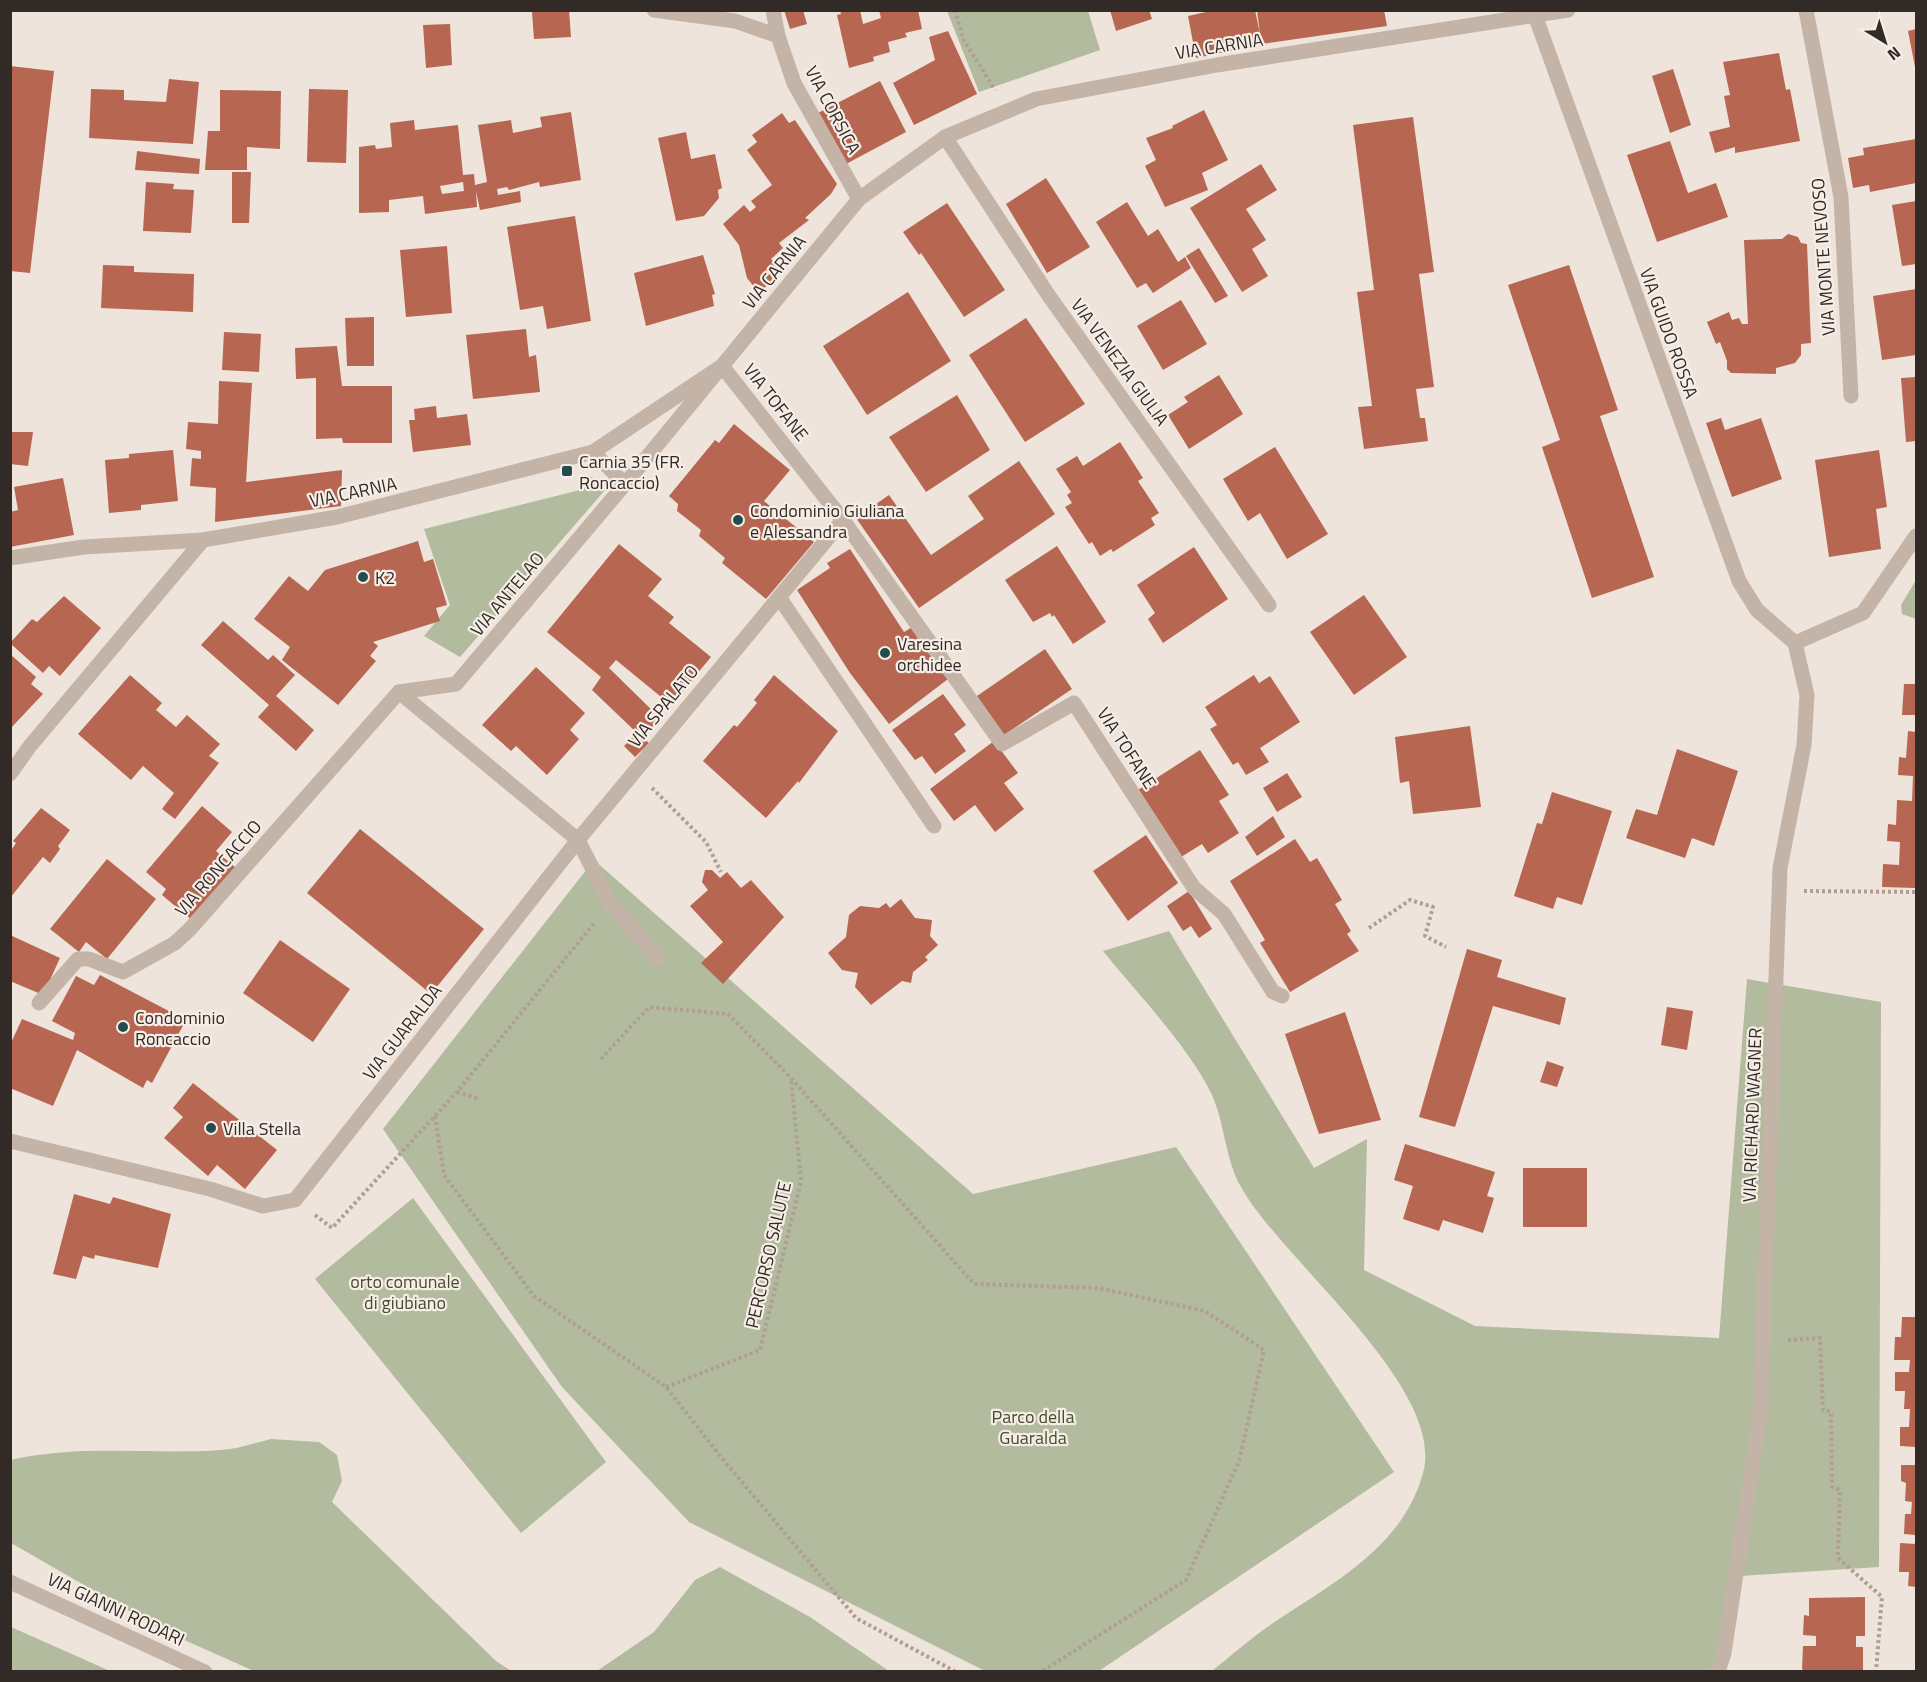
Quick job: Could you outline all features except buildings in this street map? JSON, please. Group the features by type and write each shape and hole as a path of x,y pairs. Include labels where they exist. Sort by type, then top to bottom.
{"street":[{"path":"654,10 735,21 778,36"},
{"name":"VIA CORSICA","path":"773,10 778,36 794,82 859,199"},
{"name":"VIA CARNIA","path":"10,558 84,547 203,540 337,517 593,452 722,366 859,199 945,138 1035,99 1179,72 1536,18 1568,10"},
{"name":"VIA MONTE NEVOSO","path":"1806,10 1841,197 1851,396"},
{"name":"VIA GUIDO ROSSA","path":"1536,18 1739,581 1757,610 1795,643"},
{"name":"VIA VENEZIA GIULIA","path":"945,138 1049,296 1269,605"},
{"name":"VIA ANTELAO","path":"399,692 456,684 722,366"},
{"name":"VIA TOFANE","path":"722,366 843,520 1002,744 1074,703 1194,888 1224,914 1274,992 1282,996"},
{"path":"593,452 625,484"},
{"name":"VIA SPALATO","path":"578,840 843,520"},
{"path":"1795,643 1863,614 1917,536"},
{"path":"10,774 30,746 203,540"},
{"path":"779,597 934,826"},
{"name":"VIA RICHARD WAGNER","path":"1718,1671 1724,1653 1760,1416 1780,868 1804,745 1807,695 1795,643"},
{"path":"399,692 578,840 610,903 658,958"},
{"name":"VIA RONCACCIO","path":"39,1003 78,959 89,959 123,972 175,943 399,692"},
{"name":"VIA GUARALDA","path":"295,1200 578,840"},
{"path":"10,1141 210,1189 263,1206 295,1200"},
{"name":"VIA GIANNI RODARI","path":"10,1582 205,1671"}],"path":[{"path":"955,10 963,39 1009,111"},
{"path":"635,770 706,842 721,872"},
{"path":"1779,891 1917,892"},
{"path":"1369,928 1410,900 1433,908 1425,936 1446,947"},
{"path":"295,1200 332,1228 457,1092 576,947"},
{"path":"602,1059 649,1007 728,1014 791,1078 974,1284 1098,1288 1205,1311 1264,1350 1239,1461 1186,1580 1041,1671"},
{"name":"PERCORSO SALUTE","path":"666,1387 760,1350 801,1181 791,1078"},
{"path":"457,1092 480,1100"},
{"path":"435,1116 444,1174 534,1296 666,1387 721,1457 856,1618 956,1671"},
{"path":"1763,1341 1820,1338 1823,1410 1831,1412 1832,1487 1840,1490 1838,1558 1882,1597 1876,1671"}],"green space":[{"path":"947,11 1088,11 1100,50 979,92"},
{"path":"590,477 603,480 606,489 460,657 424,636 450,605 424,529 580,490"},
{"path":"1916,580 1916,619 1902,614 1901,605"},
{"name":"Parco della Guaralda","path":"594,860 973,1194 1176,1147 1394,1472 1099,1671 985,1671 689,1522 562,1387 383,1129"},
{"path":"1169,931 1314,1168 1367,1139 1364,1270 1475,1326 1719,1338 1747,979 1881,1002 1879,1567 1740,1576 1716,1671 1212,1671 1265,1628 1342,1577 1383,1542 1400,1522 1413,1499 1423,1473 1424,1439 1410,1402 1386,1364 1356,1325 1261,1216 1241,1187 1232,1165 1216,1106 1202,1077 1162,1021 1103,951"},
{"name":"orto comunale di giubiano","path":"413,1198 606,1462 521,1533 315,1279"},
{"path":"271,1439 319,1442 337,1455 342,1481 332,1502 496,1661 511,1671 254,1671 164,1631 11,1543 11,1460 63,1452 221,1450"},
{"path":"720,1567 810,1617 889,1671 597,1671 654,1632 695,1580"},
{"path":"11,1627 110,1671 11,1671"}],"place":[{"name":"Carnia 35 (FR. Roncaccio)","path":"567,471"},
{"name":"Condominio Giuliana e Alessandra","path":"738,520"},
{"name":"K2","path":"363,577"},
{"name":"Varesina orchidee","path":"885,653"},
{"name":"Condominio Roncaccio","path":"123,1027"},
{"name":"Villa Stella","path":"211,1128"}]}
